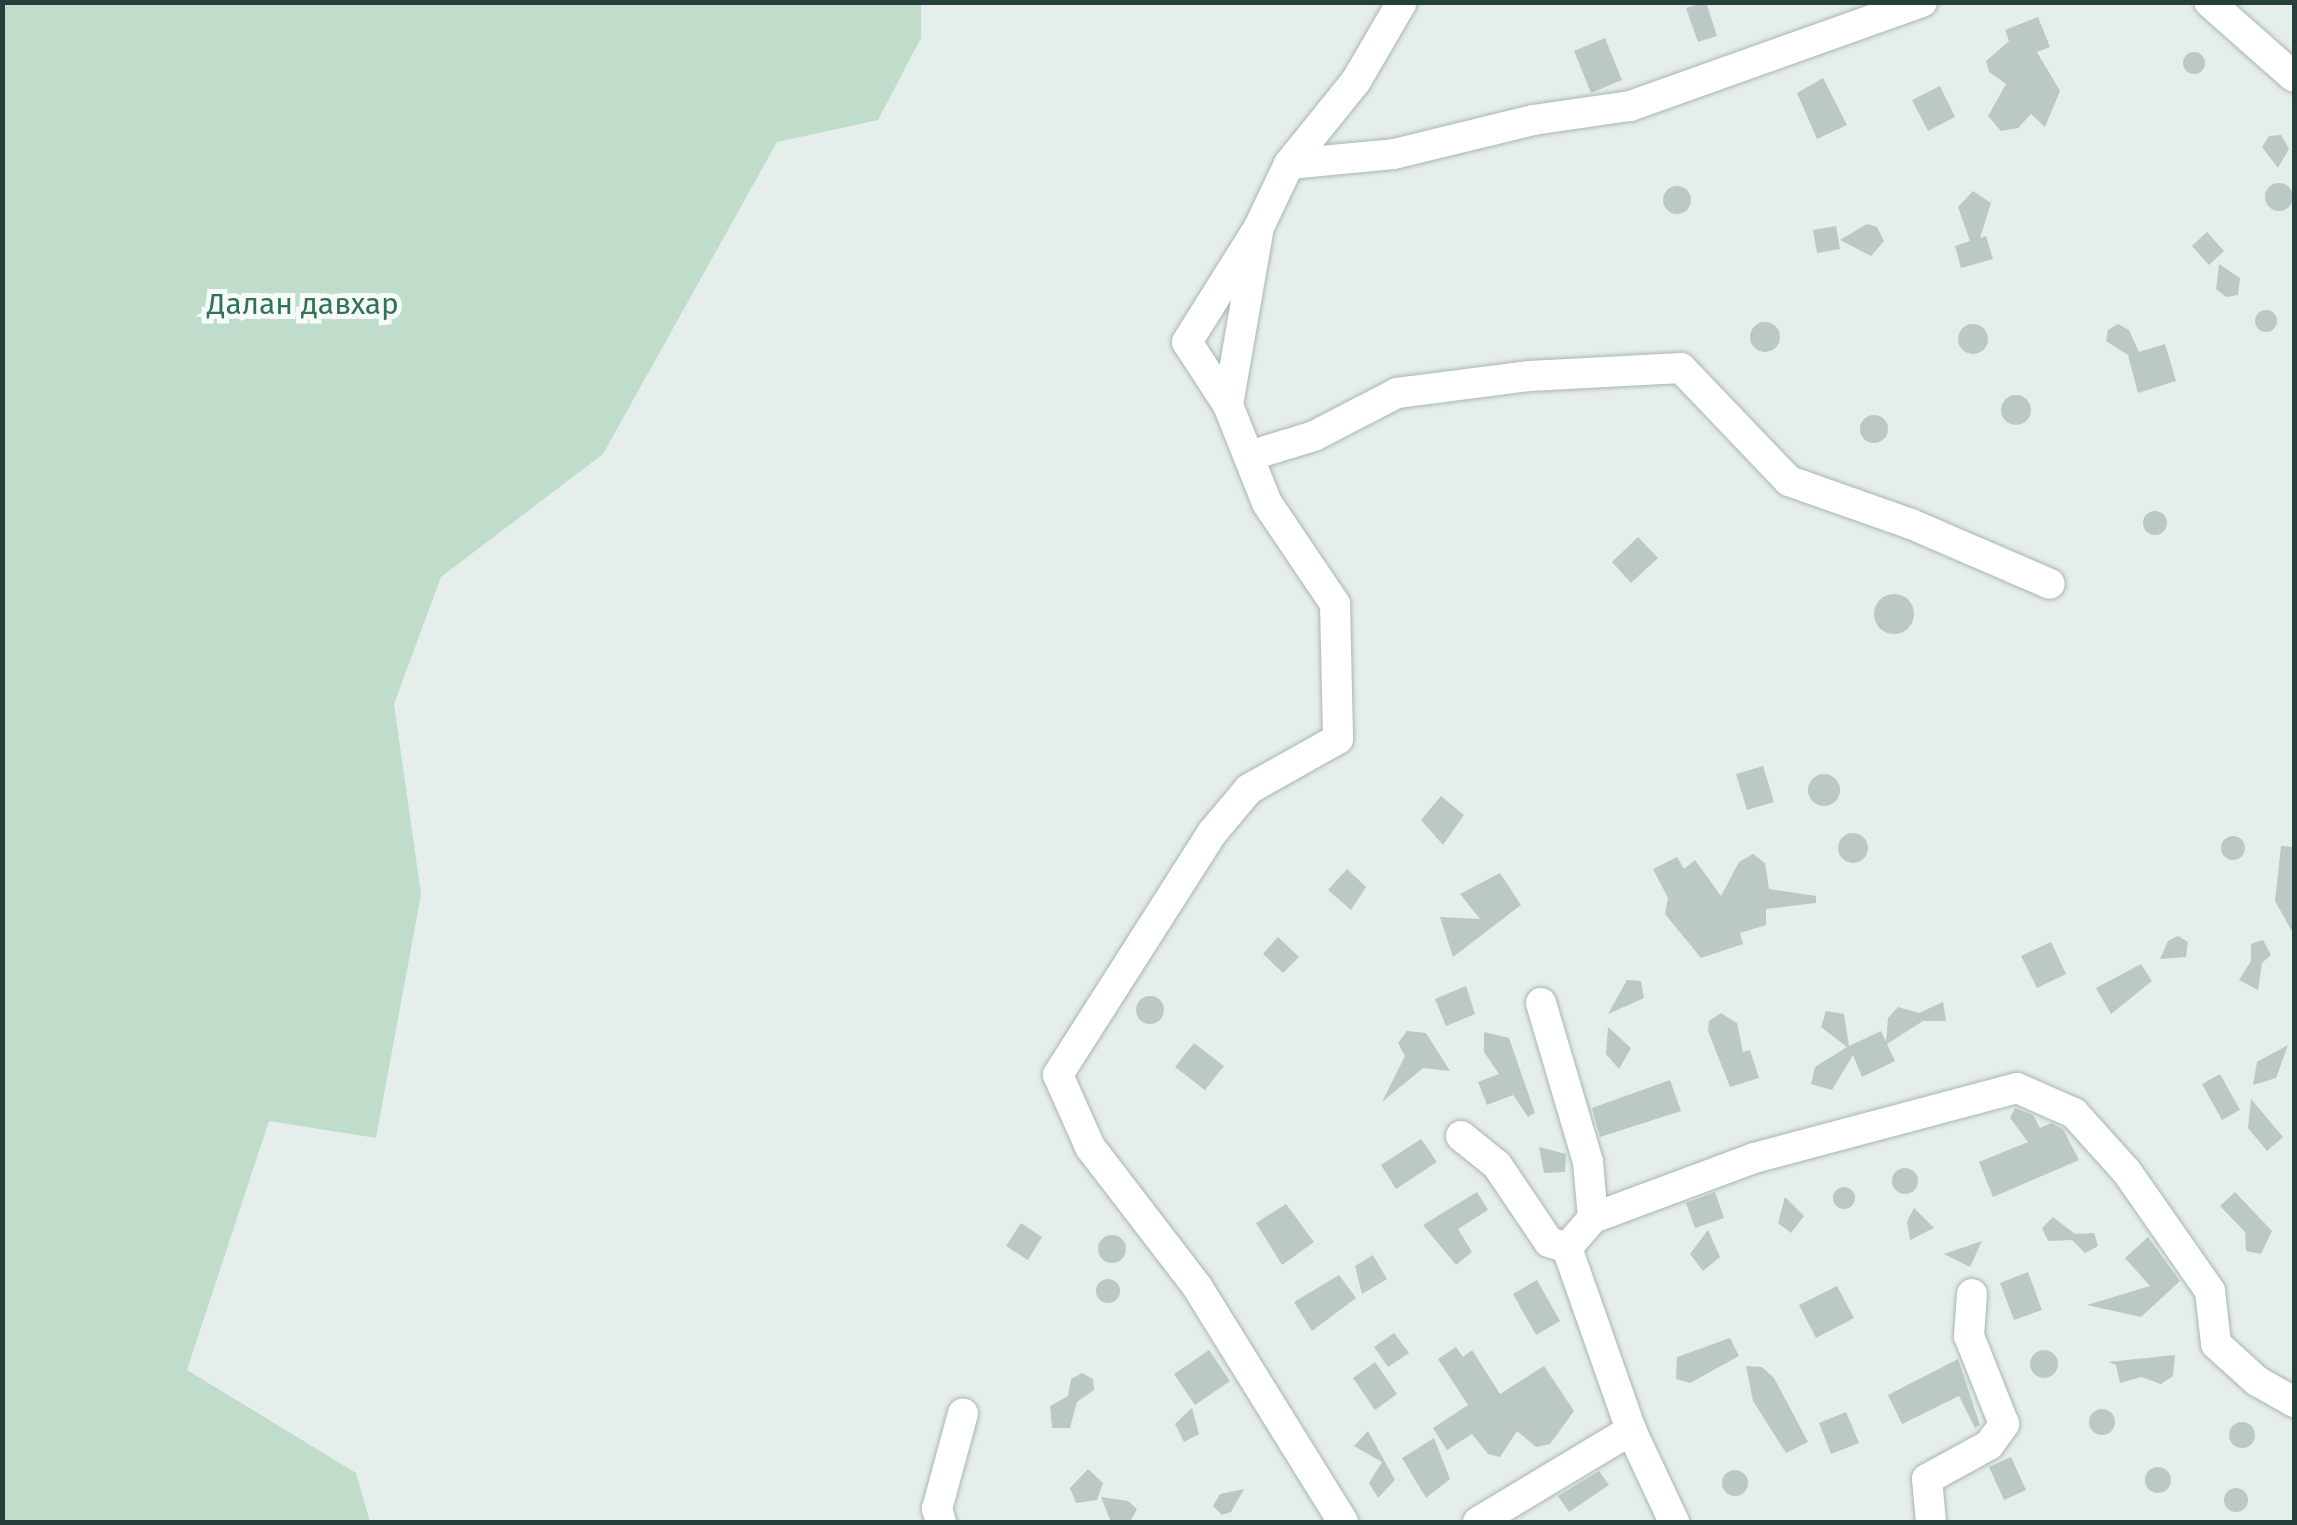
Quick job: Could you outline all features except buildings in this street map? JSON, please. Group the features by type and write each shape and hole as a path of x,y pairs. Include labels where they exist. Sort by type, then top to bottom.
{"street":[{"path":"1343,1522 1198,1288 1090,1147 1058,1075 1212,833 1249,788 1338,739 1335,604 1267,503 1228,405 1187,342 1259,227 1289,164 1356,81 1402,2"},
{"path":"1289,164 1394,154 1532,120 1630,106 1922,2"},
{"path":"2209,2 2294,77"},
{"path":"1228,405 1259,227"},
{"path":"1248,456 1314,436 1397,393 1530,376 1681,368 1789,481 1911,524 2050,584"},
{"path":"1541,1003 1588,1162 1593,1218"},
{"path":"1567,1248 1593,1218 1754,1158 2017,1088 2074,1113 2088,1128 2210,1290 2216,1344 2256,1381 2294,1402"},
{"path":"1461,1136 1497,1164 1548,1242 1567,1248"},
{"path":"1567,1248 1631,1430 1674,1522"},
{"path":"1930,1522 1927,1479 1990,1445 2004,1424 1970,1336 1972,1294"},
{"path":"941,1522 938,1509 962,1413"},
{"path":"1478,1522 1631,1430"}],"green space":[{"name":"Далан давхар","path":"3,2 921,3 921,38 878,120 777,142 603,454 441,577 394,704 421,894 376,1138 269,1121 187,1370 356,1473 370,1522 3,1522"}]}
